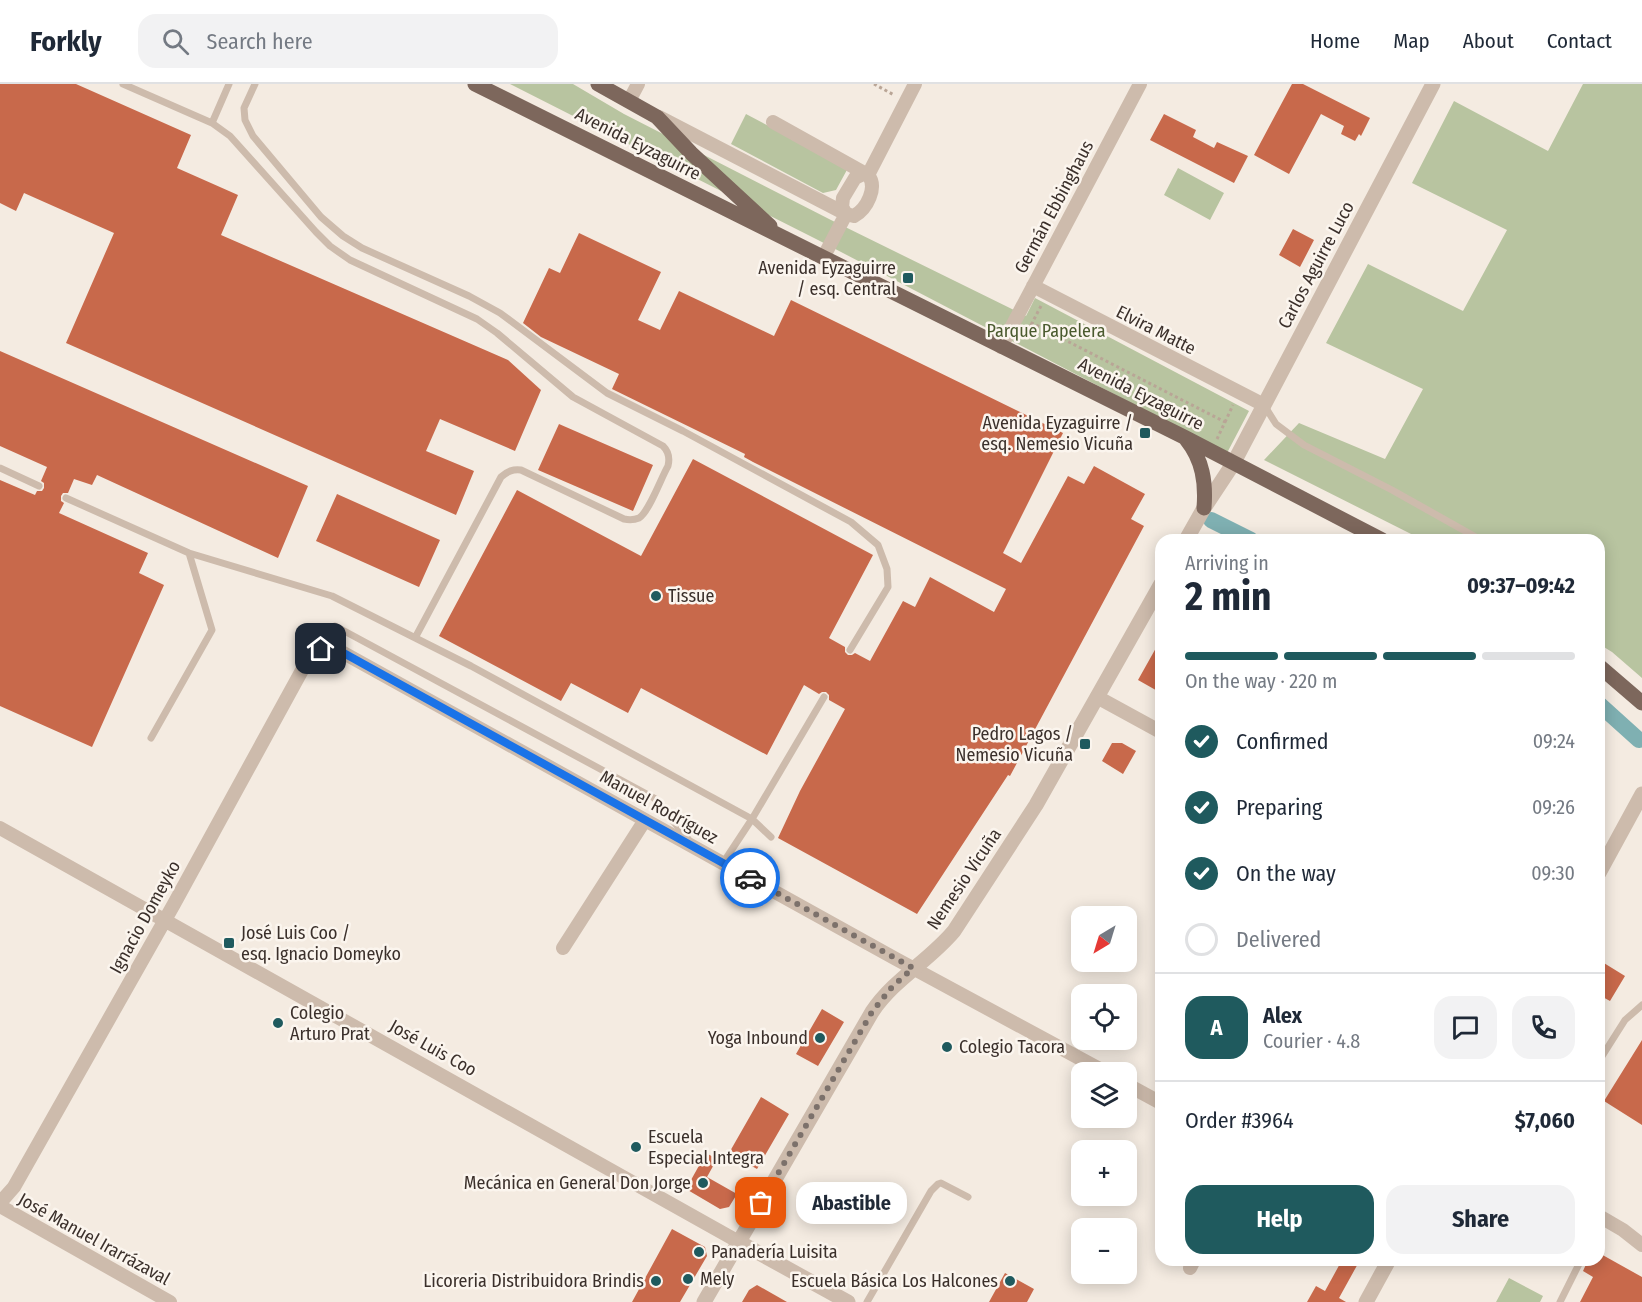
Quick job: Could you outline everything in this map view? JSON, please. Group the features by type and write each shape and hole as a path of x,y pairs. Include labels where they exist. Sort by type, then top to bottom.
{"main road":[{"name":"Avenida Eyzaguirre","path":"598,84 657,117 783,239"},
{"name":"Avenida Eyzaguirre","path":"481,85 783,239 1184,437 1370,534"},
{"path":"1184,437 1197,455 1201,466 1205,488 1204,508"},
{"path":"1605,671 1642,703"}],"street":[{"path":"629,101 638,84"},
{"path":"868,174 915,84"},
{"name":"Germán Ebbinghaus","path":"1001,346 1140,84"},
{"name":"Carlos Aguirre Luco","path":"1233,464 1433,84"},
{"name":"Avenida Eyzaguirre","path":"657,117 846,214"},
{"path":"773,122 868,174 873,186 863,208 854,216 846,214 842,207 843,198 855,178 868,174"},
{"path":"823,258 846,214"},
{"name":"Elvira Matte","path":"1033,286 1264,405"},
{"path":"1189,534 1233,464"},
{"name":"Nemesio Vicuña","path":"704,1302 872,1012 892,987 940,947 954,931 1036,806 1155,595"},
{"name":"Ignacio Domeyko","path":"0,1204 15,1187 306,663 315,652 321,649"},
{"name":"Manuel Rodríguez","path":"321,649 340,651 1087,1062"},
{"path":"1097,697 1155,729"},
{"path":"1605,862 1642,794"},
{"path":"563,948 645,820"},
{"name":"José Luis Coo","path":"0,828 848,1302"},
{"path":"1137,1090 1155,1100"},
{"name":"José Manuel Irarrázaval","path":"0,1204 170,1302"},
{"path":"1605,1221 1623,1230 1642,1245"},
{"path":"1366,1302 1386,1266"}],"lane":[{"path":"123,84 212,123 230,136 330,246 350,260 477,319 573,397 663,446 668,453 668,466 645,513 630,520 521,470 506,473 501,477 415,638"},
{"path":"212,123 229,84"},
{"path":"255,84 244,108 245,120 253,136 321,217 343,236 362,248 500,313 607,393 683,431 851,522 878,544 887,569 888,587 850,650"},
{"path":"1264,405 1276,424 1304,445 1392,490 1470,534"},
{"path":"0,468 39,486"},
{"path":"66,498 189,553 332,596 471,666 752,819 771,837"},
{"path":"151,738 212,630 189,553"},
{"path":"306,663 319,636 335,626 654,798 696,848"},
{"path":"723,863 752,819 824,697"},
{"path":"1605,1052 1625,1020 1642,1005"},
{"path":"867,1302 931,1191 941,1183 968,1197"},
{"path":"1560,1302 1578,1266"}],"path":[{"path":"874,84 896,96"},
{"path":"1028,332 1042,304"},
{"path":"1032,323 1225,422 1210,451"}],"green space":[{"name":"Parque Papelera","path":"510,84 573,84 624,114 1026,316 1035,298 1249,411 1227,453 818,240"},
{"path":"1583,84 1642,84 1642,678 1605,648 1605,534 1411,534 1264,460 1299,423 1385,459 1423,389 1326,343 1368,264 1463,311 1507,230 1412,183 1454,101 1548,151"},
{"path":"746,114 848,168 836,190 823,193 731,144"},
{"path":"1178,168 1224,193 1210,220 1164,195"},
{"path":"1509,1278 1543,1296 1540,1302 1496,1302"}],"building":[{"path":"0,84 76,84 191,135 177,168 238,195 221,235 508,360 541,390 515,451 440,419 426,451 474,471 456,515 66,343 114,233 24,193 16,211 0,203"},
{"path":"1292,84 1303,84 1370,118 1361,136 1359,134 1355,141 1341,134 1344,126 1321,114 1289,174 1254,155"},
{"path":"1164,114 1196,130 1193,137 1214,148 1217,142 1248,156 1234,183 1150,140"},
{"path":"1293,229 1314,240 1300,267 1279,255"},
{"path":"579,233 661,272 638,320 660,330 679,291 774,336 791,300 1063,433 1003,553 1021,563 1068,476 1084,484 1094,466 1145,494 1131,519 1144,526 1010,776 1008,775 917,914 778,838 800,791 845,709 829,700 826,692 819,694 804,685 767,755 641,688 628,713 571,683 561,701 439,636 517,490 641,556 693,459 873,555 829,638 845,647 848,655 855,653 870,661 903,601 915,607 930,577 994,612 1006,589 753,462 744,457 745,454 612,389 619,374 541,337 523,323 549,268 560,273"},
{"path":"0,351 308,486 278,558 97,475 92,485 74,479 68,493 63,493 61,496 61,501 64,503 59,513 148,553 139,573 164,585 92,747 0,706 0,480 35,495 37,491 42,491 44,488 44,483 41,481 47,467 0,446"},
{"path":"559,424 653,465 633,511 538,470"},
{"path":"337,494 440,540 419,587 316,541"},
{"path":"1155,650 1155,690 1138,680"},
{"path":"1112,743 1122,743 1136,751 1123,774 1102,761"},
{"path":"1605,964 1625,976 1610,1001 1605,998"},
{"name":"Yoga Inbound","path":"822,1009 844,1022 818,1066 796,1054"},
{"path":"1642,1040 1642,1125 1605,1102"},
{"path":"761,1097 789,1114 757,1169 729,1153"},
{"name":"Mecánica en General Don Jorge","path":"706,1153 717,1159 707,1177 737,1194 729,1207 720,1209 686,1189"},
{"path":"672,1229 705,1247 707,1256 680,1302 632,1302"},
{"path":"1605,1256 1642,1277 1642,1302 1580,1302 1593,1277 1583,1271 1585,1266 1605,1266"},
{"path":"1339,1266 1357,1266 1339,1298 1346,1302 1307,1302 1316,1286 1325,1291"},
{"name":"Escuela Básica Los Halcones","path":"1005,1273 1034,1289 1027,1302 989,1302"},
{"path":"757,1285 787,1302 742,1302 749,1290"}],"waterway":[{"path":"1211,520 1239,534"},
{"path":"1605,709 1639,740"}],"way so far":[{"path":"750,878 913,968 884,995 872,1012 761,1203"}],"place":[{"name":"Avenida Eyzaguirre / esq. Central","path":"908,278"},
{"name":"Avenida Eyzaguirre / esq. Nemesio Vicuña","path":"1145,433"},
{"name":"Tissue","path":"656,596"},
{"name":"Pedro Lagos / Nemesio Vicuña","path":"1085,744"},
{"name":"José Luis Coo / esq. Ignacio Domeyko","path":"229,943"},
{"name":"Colegio Arturo Prat","path":"278,1023"},
{"name":"Yoga Inbound","path":"820,1038"},
{"name":"Colegio Tacora","path":"947,1047"},
{"name":"Escuela Especial Integra","path":"636,1147"},
{"name":"Mecánica en General Don Jorge","path":"703,1183"},
{"name":"Abastible","path":"761,1203"},
{"name":"Panadería Luisita","path":"699,1252"},
{"name":"Mely","path":"688,1279"},
{"name":"Licoreria Distribuidora Brindis","path":"656,1281"},
{"name":"Escuela Básica Los Halcones","path":"1010,1281"}],"route":[{"path":"321,649 340,651 750,878"}]}
